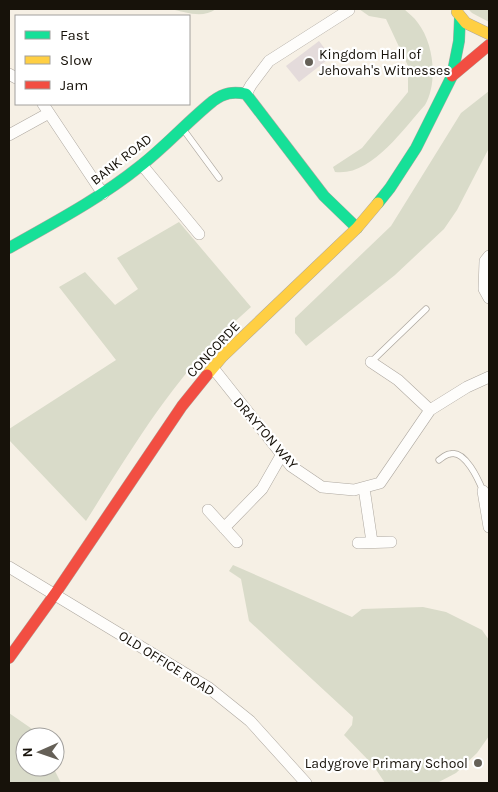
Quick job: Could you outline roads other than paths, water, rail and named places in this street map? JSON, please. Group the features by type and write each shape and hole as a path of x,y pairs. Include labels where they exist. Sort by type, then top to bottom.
{"street":[{"path":"350,10 269,61 246,94 324,196 357,228"},
{"path":"457,13 471,26 489,34"},
{"name":"CONCORDE","path":"9,658 56,594 152,448 182,406 222,357 357,228 390,188 416,148 452,76 459,41 457,13"},
{"name":"CONCORDE","path":"452,76 489,45"},
{"name":"BANK ROAD","path":"9,248 103,194 142,165 218,96 236,91 246,94"},
{"path":"9,135 46,108 103,194"},
{"path":"142,165 199,234"},
{"path":"489,256 486,261 484,289 489,298"},
{"path":"371,362 398,380 430,410"},
{"name":"DRAYTON WAY","path":"213,368 291,466 322,487 354,490 380,483 430,410 467,387 489,377"},
{"path":"224,528 262,489 282,454"},
{"path":"364,488 372,542"},
{"path":"483,491 489,520"},
{"path":"208,510 237,542"},
{"path":"358,543 391,542"},
{"name":"OLD OFFICE ROAD","path":"9,566 209,688 250,721 306,783"}],"lane":[{"path":"182,127 219,178"},
{"path":"371,362 426,309"},
{"path":"439,460 450,453 456,454 474,470 483,491"}],"place":[{"name":"Kingdom Hall of Jehovah's Witnesses","path":"309,62"},
{"name":"Ladygrove Primary School","path":"478,763"}]}
